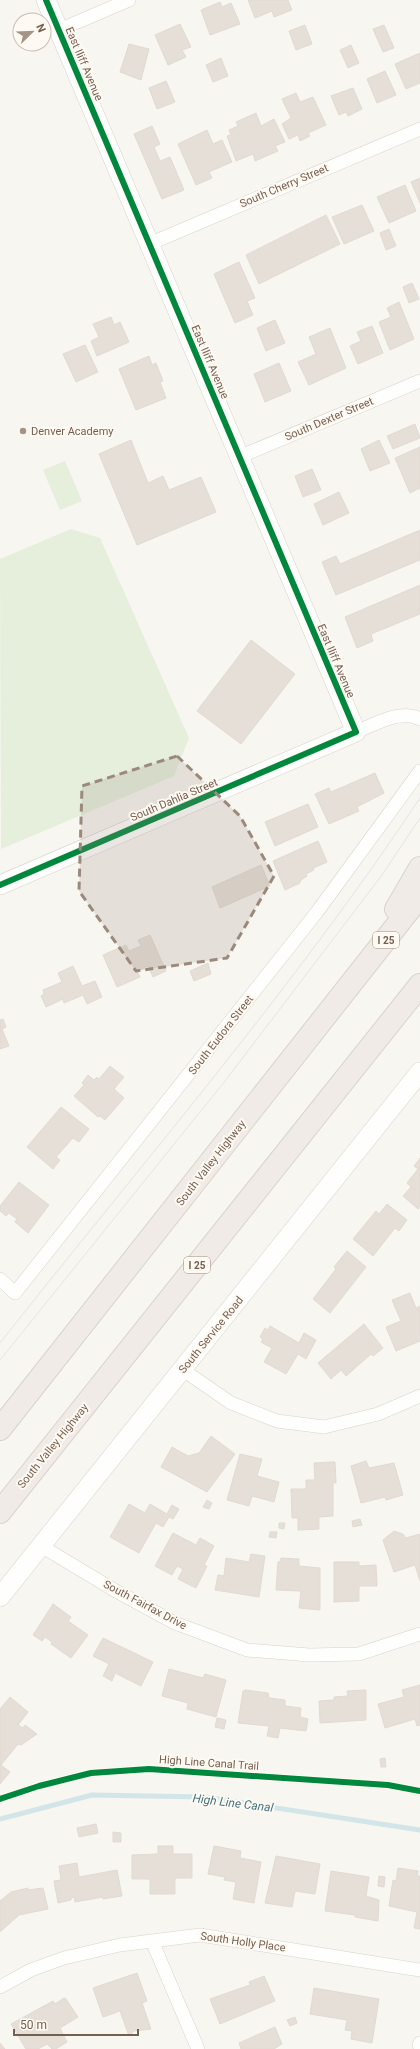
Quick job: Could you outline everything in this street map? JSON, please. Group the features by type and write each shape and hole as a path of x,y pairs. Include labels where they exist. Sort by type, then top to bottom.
{"highway":[{"path":"352,984 420,868"},
{"name":"South Valley Highway","path":"0,1429 420,896"},
{"name":"South Valley Highway","path":"0,1512 420,985"}],"street":[{"name":"East Iliff Avenue","path":"46,0 356,732"},
{"path":"58,30 129,0"},
{"name":"South Cherry Street","path":"149,244 420,129"},
{"name":"South Dexter Street","path":"239,457 420,381"},
{"path":"356,732 388,719 402,716 407,715 420,719"},
{"name":"South Dahlia Street","path":"0,885 356,732"},
{"name":"South Eudora Street","path":"0,1279 15,1293 318,912 420,771"},
{"name":"South Service Road","path":"0,1597 420,1072"},
{"path":"183,1370 231,1403 276,1422 324,1427 378,1414 420,1396"},
{"name":"South Fairfax Drive","path":"41,1546 116,1591 175,1623 247,1650 309,1655 359,1654 420,1634"},
{"name":"South Holly Place","path":"0,1987 31,1970 64,1958 120,1945 200,1935 420,1970"},
{"path":"152,1941 198,2049"}],"highlighted area":[{"path":"177,756 240,816 274,876 227,958 136,971 79,891 82,786"}],"green space":[{"path":"65,461 82,501 60,510 43,470"},
{"path":"71,529 100,538 189,738 174,776 1,849 0,559"}],"building":[{"path":"248,0 288,0 292,10 274,17 272,11 255,18"},
{"path":"220,2 222,7 231,3 240,24 210,35 201,10"},
{"path":"180,24 191,47 182,50 186,57 168,65 155,35"},
{"path":"305,25 312,44 296,50 289,31"},
{"path":"384,25 394,48 383,52 373,29"},
{"path":"129,44 149,49 141,80 120,72"},
{"path":"351,45 359,63 348,68 340,50"},
{"path":"420,53 420,83 406,89 395,64"},
{"path":"221,58 228,76 213,82 206,65"},
{"path":"385,71 396,95 377,103 367,79"},
{"path":"166,81 175,102 157,109 149,88"},
{"path":"353,88 362,109 348,116 346,112 339,115 331,96"},
{"path":"296,93 300,102 313,97 326,125 308,133 310,136 300,141 298,135 289,139 282,124 291,118 282,99"},
{"path":"256,113 261,126 274,119 285,142 275,146 278,151 255,161 253,154 236,161 227,136 231,135 229,130 238,126 236,122"},
{"path":"152,126 160,144 154,147 160,161 170,157 184,190 162,199 134,134"},
{"path":"207,130 213,144 222,140 232,162 209,172 212,178 196,185 178,144"},
{"path":"420,178 420,203 411,182"},
{"path":"405,185 416,211 389,223 377,197"},
{"path":"362,205 374,231 344,244 332,217"},
{"path":"326,215 340,244 259,284 246,255"},
{"path":"389,229 396,246 386,250 380,233"},
{"path":"239,262 255,298 247,301 253,315 235,323 214,274"},
{"path":"412,283 419,299 409,303 403,287"},
{"path":"399,302 414,339 390,350 379,322 391,317 387,308"},
{"path":"111,317 114,325 120,322 129,342 97,356 91,341 99,337 93,324"},
{"path":"275,320 285,343 266,351 257,328"},
{"path":"372,326 383,353 358,364 350,346 361,341 357,332"},
{"path":"330,328 346,368 309,385 298,362 316,354 309,337"},
{"path":"85,345 98,372 76,382 63,354"},
{"path":"149,356 152,365 156,363 163,381 160,382 166,398 136,410 119,369"},
{"path":"279,363 291,391 265,402 254,374"},
{"path":"415,424 420,438 393,449 387,436"},
{"path":"131,440 148,483 163,476 169,490 201,477 216,512 137,545 99,454"},
{"path":"379,440 390,463 370,471 361,449"},
{"path":"420,447 420,488 410,493 395,458"},
{"path":"312,469 321,490 303,497 295,476"},
{"path":"339,492 349,513 323,525 314,504"},
{"path":"420,530 420,560 336,595 322,562 336,556 340,564"},
{"path":"420,585 420,614 371,634 373,641 357,648 345,617"},
{"path":"251,640 295,674 241,744 197,711"},
{"path":"375,773 384,793 357,807 359,811 329,824 315,794 329,788 331,792"},
{"path":"308,804 318,827 275,846 265,822"},
{"path":"318,841 327,862 313,868 314,870 306,874 307,876 300,881 300,883 285,890 273,861"},
{"path":"261,865 270,886 220,908 212,887"},
{"path":"150,935 166,971 153,977 148,966 137,971 140,977 117,987 103,955 126,945 129,951 141,946 138,940"},
{"path":"208,963 211,974 194,981 190,971"},
{"path":"73,966 82,986 95,981 102,997 87,1004 83,995 64,1003 63,999 46,1007 41,996 44,994 43,990 62,982 58,973"},
{"path":"3,1019 6,1027 2,1029 9,1046 0,1049 0,1020"},
{"path":"110,1066 124,1077 114,1089 124,1098 105,1120 100,1116 98,1117 74,1096 84,1085 82,1083 88,1075 94,1080 97,1077 99,1079"},
{"path":"61,1107 89,1129 79,1142 73,1138 56,1157 60,1160 53,1169 27,1147"},
{"path":"420,1158 420,1206 418,1209 403,1196 411,1187 407,1183 418,1169 414,1166"},
{"path":"19,1182 49,1205 28,1233 15,1222 17,1219 9,1213 6,1216 0,1211 0,1206"},
{"path":"387,1204 407,1220 399,1231 395,1228 373,1256 353,1239 376,1211 379,1214"},
{"path":"347,1251 366,1267 330,1313 313,1299 336,1269 334,1267"},
{"path":"410,1293 416,1308 420,1306 420,1341 396,1351 386,1327 401,1321 392,1300"},
{"path":"364,1324 383,1348 373,1356 371,1354 346,1376 341,1370 331,1379 318,1363"},
{"path":"270,1326 299,1343 304,1333 316,1340 306,1359 298,1354 286,1374 264,1362 272,1348 261,1342 263,1339 260,1337 265,1328 268,1330"},
{"path":"211,1436 235,1454 207,1492 161,1467 172,1447 188,1456 199,1453"},
{"path":"240,1454 262,1459 257,1476 279,1482 274,1502 252,1496 249,1506 227,1500"},
{"path":"366,1461 369,1468 394,1463 403,1495 386,1500 385,1497 361,1503 351,1466"},
{"path":"335,1462 336,1483 333,1483 333,1516 319,1517 319,1529 298,1530 298,1518 292,1518 291,1489 306,1489 306,1480 315,1480 314,1463"},
{"path":"207,1500 212,1503 209,1509 203,1507"},
{"path":"129,1504 145,1513 150,1504 167,1514 172,1505 179,1509 173,1519 169,1517 163,1527 156,1523 139,1553 110,1537"},
{"path":"360,1519 362,1525 353,1527 352,1521"},
{"path":"279,1523 285,1523 284,1529 279,1528"},
{"path":"394,1531 403,1534 406,1538 420,1534 420,1581 415,1565 394,1572 383,1540"},
{"path":"270,1532 277,1532 276,1538 269,1537"},
{"path":"173,1533 196,1545 200,1538 214,1546 204,1565 207,1566 196,1588 178,1579 183,1569 177,1566 172,1575 155,1566"},
{"path":"251,1554 265,1556 259,1597 215,1590 218,1575 224,1576 226,1558 249,1562"},
{"path":"281,1558 299,1559 299,1566 320,1568 320,1610 299,1608 301,1591 276,1590 278,1562 280,1562"},
{"path":"334,1562 359,1562 359,1566 376,1565 377,1586 359,1586 359,1601 334,1602"},
{"path":"53,1604 71,1617 68,1621 88,1635 71,1658 51,1644 52,1642 45,1637 42,1641 33,1635"},
{"path":"103,1638 153,1662 141,1686 115,1673 112,1681 103,1676 109,1664 93,1656"},
{"path":"169,1669 203,1678 205,1674 226,1680 216,1717 187,1709 188,1703 162,1696"},
{"path":"420,1685 420,1725 417,1726 415,1719 385,1728 378,1704 404,1697 402,1690"},
{"path":"366,1690 366,1720 320,1723 319,1701 334,1700 334,1697 348,1696 347,1691"},
{"path":"243,1691 268,1693 269,1698 285,1700 285,1706 301,1708 300,1717 308,1719 306,1731 280,1728 278,1738 267,1736 269,1726 238,1723"},
{"path":"10,1697 28,1712 18,1725 23,1728 25,1725 37,1734 21,1745 18,1744 1,1765 10,1772 0,1784 0,1709"},
{"path":"217,1718 226,1720 224,1729 215,1727"},
{"path":"385,1758 386,1767 381,1767 380,1759"},
{"path":"96,1824 98,1833 79,1837 77,1828"},
{"path":"113,1832 121,1833 121,1842 113,1842"},
{"path":"158,1846 173,1846 173,1854 192,1854 192,1878 175,1878 175,1894 150,1894 150,1879 132,1879 132,1855 158,1854"},
{"path":"214,1846 241,1851 240,1858 261,1862 254,1903 233,1899 236,1882 224,1880 225,1877 208,1874"},
{"path":"276,1856 320,1864 315,1894 295,1891 292,1907 265,1903"},
{"path":"77,1863 79,1877 117,1870 122,1896 103,1899 103,1897 75,1902 74,1897 71,1898 71,1900 58,1903 54,1881 61,1880 59,1866"},
{"path":"398,1868 418,1871 417,1876 420,1876 420,1929 414,1928 417,1912 389,1906 393,1880 396,1881"},
{"path":"331,1871 369,1877 366,1896 379,1900 378,1921 355,1917 355,1915 325,1911"},
{"path":"379,1876 385,1877 384,1887 378,1886"},
{"path":"28,1888 28,1890 43,1888 48,1909 19,1915 0,1932 0,1901 11,1892"},
{"path":"137,1973 147,2001 142,2003 151,2029 134,2031 129,2036 120,2011 103,2017 93,1988"},
{"path":"264,1976 275,2001 220,2024 210,1999 250,1985 249,1982"},
{"path":"314,1988 379,1999 372,2043 351,2039 352,2031 345,2030 347,2020 310,2014"},
{"path":"64,1998 78,2017 60,2028 67,2042 56,2049 52,2049 47,2044 38,2049 26,2049 11,2024 53,2001 55,2004"},
{"path":"295,2017 297,2023 290,2026 287,2020"},
{"path":"275,2027 282,2044 274,2049 241,2049 239,2043"},
{"path":"0,2043 5,2049 0,2049"}],"waterway":[{"name":"High Line Canal","path":"0,1819 92,1795 205,1797 420,1830"}],"tram line":[{"path":"0,1343 269,1007 371,869 420,798"},
{"path":"0,1360 225,1081 382,875 420,818"}],"cycle path":[{"path":"0,885 356,732 46,0"},
{"name":"High Line Canal Trail","path":"0,1799 39,1786 91,1773 149,1769 388,1785 420,1791"}],"place":[{"name":"Denver Academy","path":"23,431"}]}
